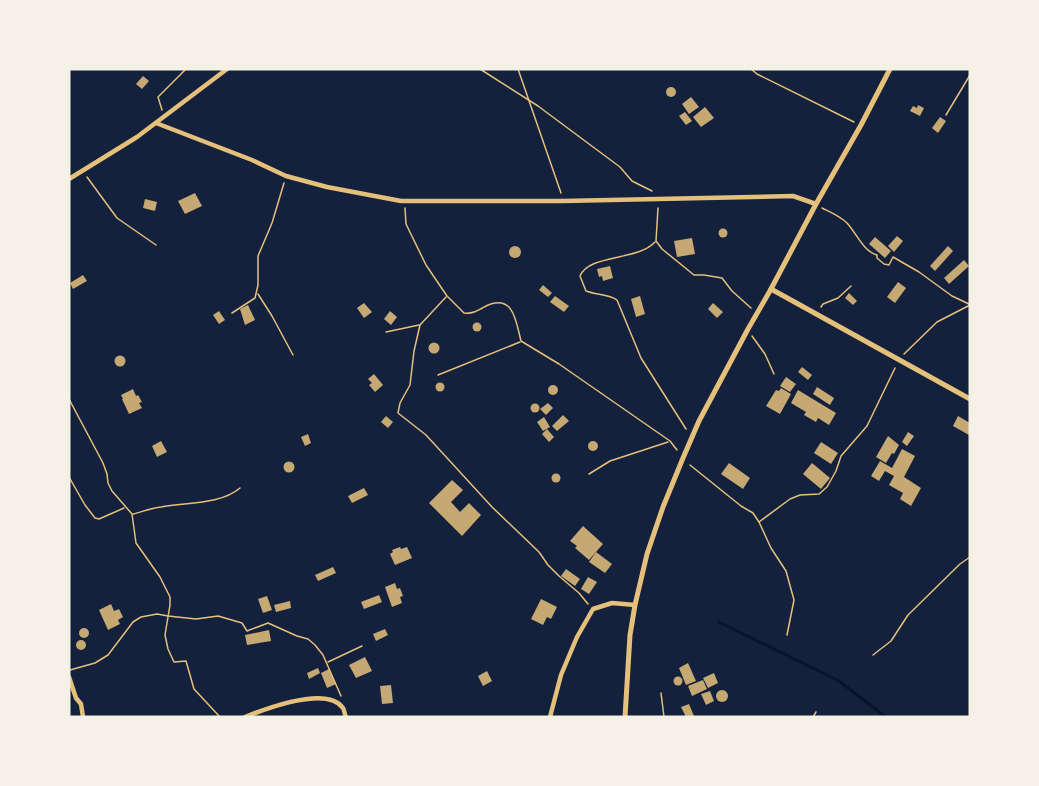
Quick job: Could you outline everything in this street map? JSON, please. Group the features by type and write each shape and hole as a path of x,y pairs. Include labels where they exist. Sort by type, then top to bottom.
{"street":[{"path":"69,179 156,123 227,69"},
{"path":"625,717 630,635 647,554 691,437 747,329 890,69"},
{"path":"156,123 252,160 286,176 327,187 405,201 659,200 793,196 816,204"},
{"path":"771,289 970,399"},
{"path":"550,717 561,675 577,637 593,609 612,603 635,605"},
{"path":"69,677 76,698 81,704 83,717"},
{"path":"245,717 311,697 336,702 344,708 345,717"}],"path":[{"path":"164,117 158,97 186,69"},
{"path":"480,69 529,100 620,167 632,181 654,192 659,200 656,240 652,246 590,266 580,276 586,291 617,300 641,358 691,437"},
{"path":"518,69 563,201"},
{"path":"751,69 861,125"},
{"path":"946,115 970,75"},
{"path":"82,171 117,218 156,245"},
{"path":"232,313 255,298 257,293 258,256 272,223 286,176"},
{"path":"405,201 406,224 426,265 447,296 464,313 474,313 494,303 508,305 513,310 521,341 559,364 670,441 696,471 753,513 786,572 794,600 787,635"},
{"path":"816,204 846,223 860,241 884,264 889,265 893,257 919,272 952,296 970,304"},
{"path":"656,240 662,249 694,275 722,278 732,291 757,313"},
{"path":"818,314 823,304 836,299 851,286"},
{"path":"257,293 293,355"},
{"path":"447,296 420,325 410,385 400,403 398,413 426,435 492,507 593,609"},
{"path":"759,522 790,499 800,495 819,494 827,487 842,456 867,426 899,360 936,322 970,304"},
{"path":"386,332 420,325"},
{"path":"747,329 765,354 774,374"},
{"path":"438,375 521,341"},
{"path":"69,399 103,463 112,491 132,514 136,543 170,597 165,634 174,662 186,661 194,689 220,717"},
{"path":"589,474 610,461 670,441"},
{"path":"69,477 85,505 97,519 125,508"},
{"path":"132,514 159,507 221,498 240,488"},
{"path":"873,655 891,641 908,615 970,557"},
{"path":"69,670 95,663 108,655 133,622 141,617 157,614 196,619 218,616 242,623 247,631 268,623 308,639 323,655 339,690 344,708"},
{"path":"327,663 362,646"},
{"path":"661,693 664,717"},
{"path":"813,717 816,712"}],"building":[{"path":"143,76 149,81 142,89 136,84"},
{"path":"671,87 675,88 675,96 671,97 667,96 666,92 667,88"},
{"path":"691,97 699,107 689,114 682,104"},
{"path":"918,105 924,108 920,116 910,111 913,106 917,108"},
{"path":"705,107 714,118 701,127 693,117"},
{"path":"685,112 692,121 686,125 679,116"},
{"path":"940,117 946,121 938,133 932,128"},
{"path":"195,193 202,206 185,214 178,201"},
{"path":"145,199 157,202 155,211 143,208"},
{"path":"723,229 727,233 723,237 719,233"},
{"path":"897,236 903,241 894,252 888,246"},
{"path":"875,237 891,251 885,258 869,244"},
{"path":"692,238 695,254 677,257 674,241"},
{"path":"515,246 521,252 515,258 509,252"},
{"path":"948,246 953,251 935,271 930,266"},
{"path":"964,260 969,266 949,284 944,278"},
{"path":"610,266 613,278 603,281 597,269"},
{"path":"83,275 87,281 73,289 70,283"},
{"path":"898,282 906,288 895,303 887,297"},
{"path":"543,285 552,293 548,297 539,290"},
{"path":"849,293 857,301 853,305 845,298"},
{"path":"555,296 569,306 564,312 550,302"},
{"path":"640,296 645,314 636,317 631,299"},
{"path":"364,303 372,312 364,318 357,308"},
{"path":"713,303 723,312 717,318 708,309"},
{"path":"248,305 255,320 245,325 240,309"},
{"path":"219,311 225,320 219,324 213,315"},
{"path":"390,311 397,317 391,325 384,319"},
{"path":"477,322 482,327 477,332 472,327"},
{"path":"434,342 440,348 434,354 428,348"},
{"path":"120,356 124,357 124,365 120,366 116,365 115,361 116,357"},
{"path":"802,367 812,375 808,380 798,372"},
{"path":"374,374 383,385 375,392 369,385 372,383 368,379"},
{"path":"786,377 796,384 790,392 780,386"},
{"path":"440,383 444,387 440,391 436,387"},
{"path":"553,385 558,390 553,395 548,390"},
{"path":"817,387 834,398 830,405 813,394"},
{"path":"781,388 791,394 780,414 766,406 776,390 779,391"},
{"path":"133,389 142,402 139,403 142,408 129,414 121,395"},
{"path":"798,390 836,413 829,425 818,418 816,422 804,415 806,412 791,403"},
{"path":"548,403 553,408 546,415 540,409"},
{"path":"535,404 539,408 535,412 531,408"},
{"path":"563,415 569,421 557,431 552,426"},
{"path":"386,416 393,422 388,428 381,422"},
{"path":"958,416 970,423 969,435 953,426"},
{"path":"544,417 550,427 543,431 537,422"},
{"path":"547,429 554,437 549,442 542,434"},
{"path":"908,432 914,436 907,446 902,442"},
{"path":"308,434 311,443 305,446 301,437"},
{"path":"888,436 899,445 886,463 876,457"},
{"path":"161,441 167,452 157,457 152,446"},
{"path":"593,441 597,442 597,450 593,451 589,450 588,446 589,442"},
{"path":"821,442 838,453 831,464 814,453"},
{"path":"902,449 915,456 904,477 921,488 911,506 900,499 903,493 889,485 894,476 885,471 879,481 871,476 880,461 892,468"},
{"path":"289,461 295,467 289,473 283,467"},
{"path":"729,463 750,478 743,489 721,474"},
{"path":"812,463 830,478 821,489 803,474"},
{"path":"556,474 560,478 556,482 552,478"},
{"path":"452,480 463,490 451,502 460,512 469,503 481,515 462,536 429,503"},
{"path":"364,488 368,495 352,503 348,496"},
{"path":"583,526 603,544 589,560 570,541"},
{"path":"400,547 401,549 407,547 412,558 395,565 390,554 392,550"},
{"path":"596,552 612,564 605,573 589,562"},
{"path":"333,567 336,573 318,581 315,575"},
{"path":"566,569 580,579 575,586 561,576"},
{"path":"588,577 597,582 589,594 581,589"},
{"path":"395,583 403,596 400,597 402,603 392,607 385,587"},
{"path":"379,595 382,602 364,609 361,602"},
{"path":"267,596 272,610 263,613 258,599"},
{"path":"541,599 557,607 551,619 547,617 543,625 531,619"},
{"path":"290,601 291,608 276,612 274,605"},
{"path":"111,604 114,611 119,609 123,617 118,620 120,624 108,630 99,610"},
{"path":"84,628 88,629 88,637 84,638 80,637 79,633 80,629"},
{"path":"385,629 388,635 376,641 373,634"},
{"path":"269,630 271,641 247,645 245,635"},
{"path":"81,640 86,645 81,650 76,645"},
{"path":"365,657 372,671 356,678 349,665"},
{"path":"688,663 696,681 686,685 679,668"},
{"path":"318,668 320,673 309,679 307,673"},
{"path":"329,669 336,684 327,688 321,673"},
{"path":"487,671 492,681 483,686 478,676"},
{"path":"714,673 718,683 708,688 703,678"},
{"path":"678,677 682,681 678,685 674,681"},
{"path":"703,680 707,689 692,696 688,686"},
{"path":"391,685 393,703 382,704 380,686"},
{"path":"722,690 728,696 722,702 716,696"},
{"path":"710,691 714,701 706,705 701,694"},
{"path":"689,704 694,716 686,717 681,707"}],"waterway":[{"path":"719,622 839,681 886,717"}]}
